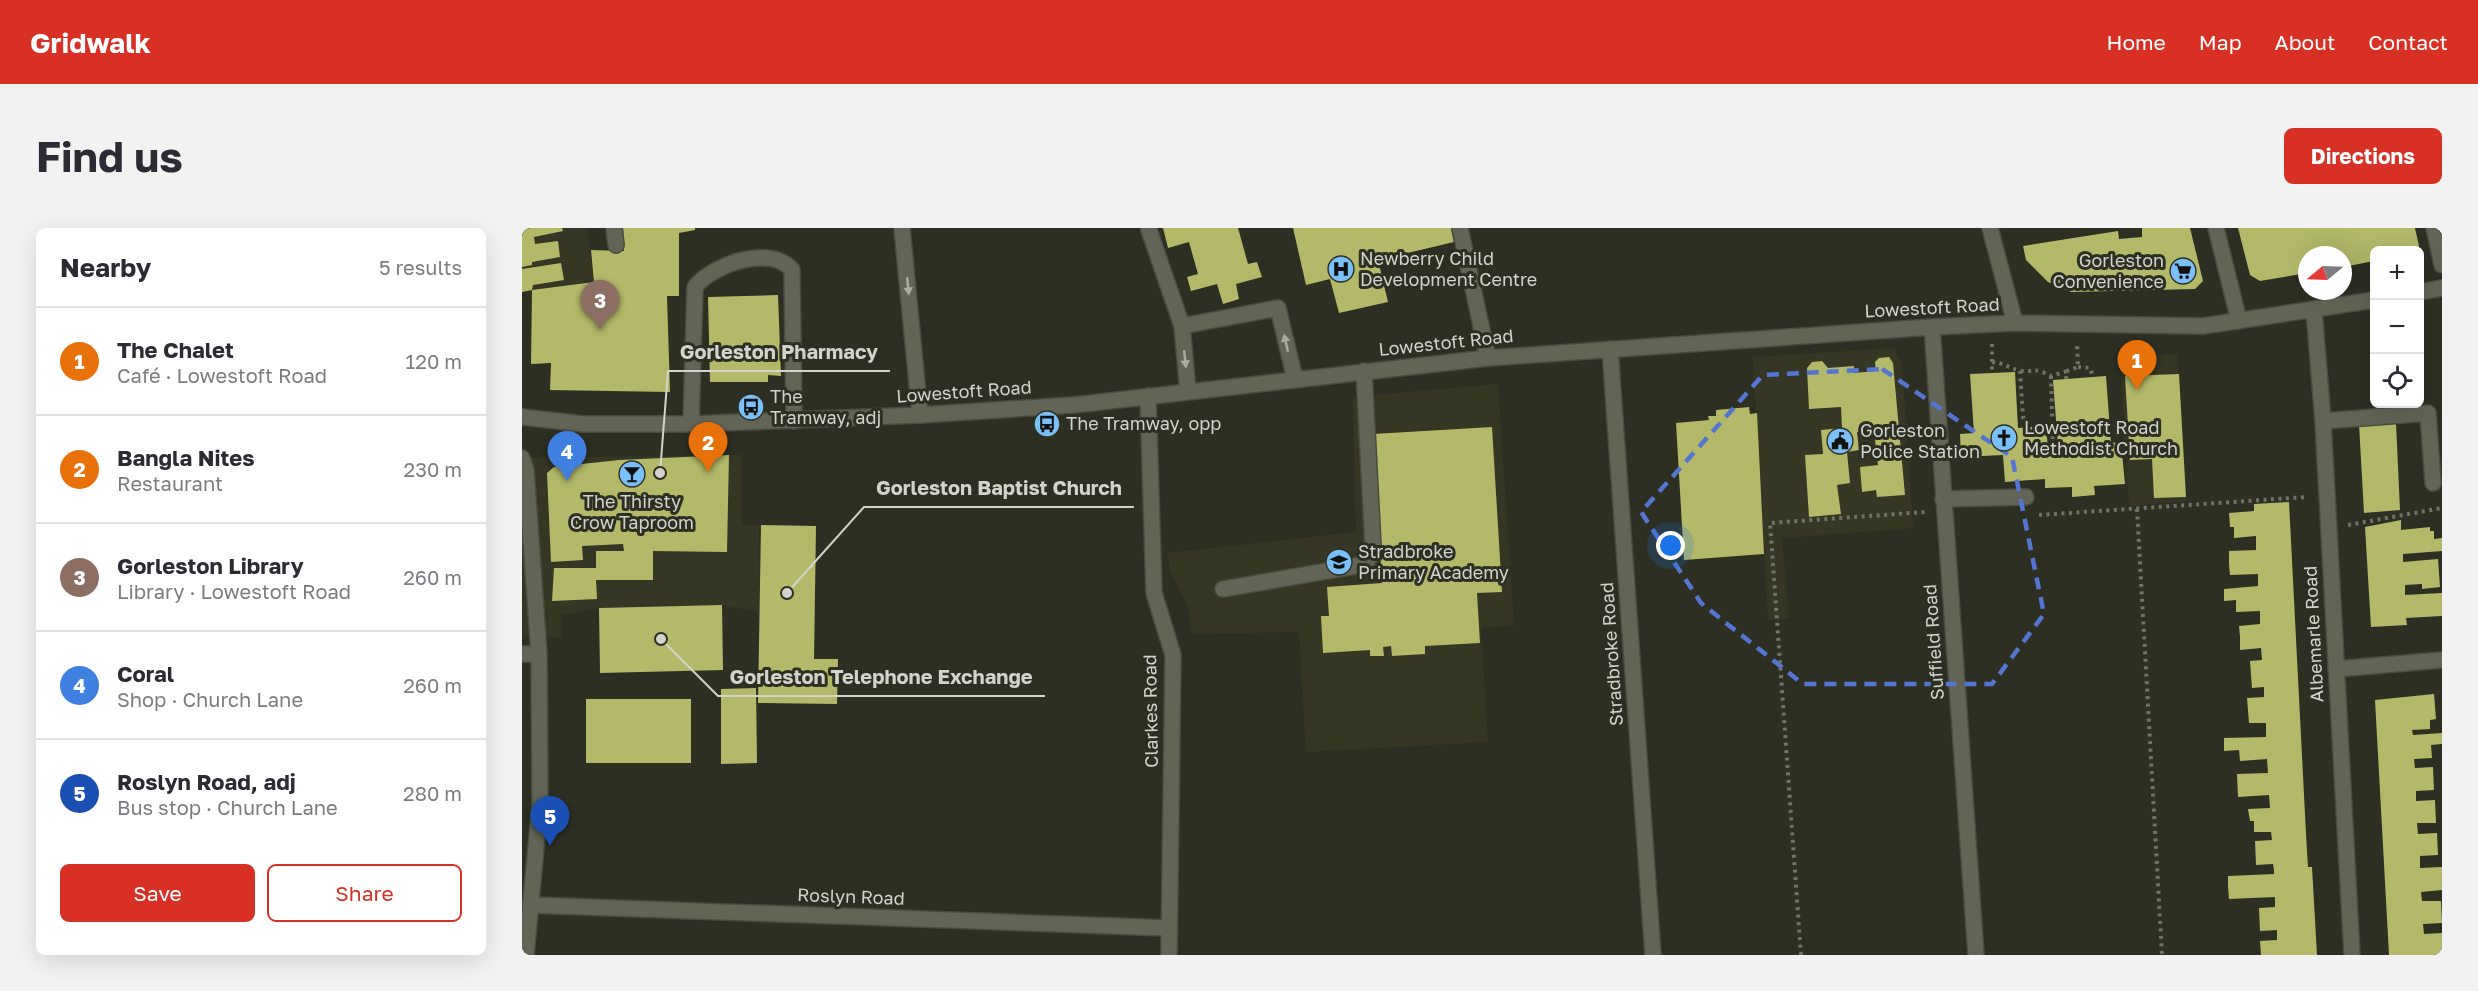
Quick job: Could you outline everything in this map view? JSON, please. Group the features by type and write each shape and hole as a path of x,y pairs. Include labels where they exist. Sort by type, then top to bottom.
{"street":[{"path":"614,228 616,245"},
{"path":"902,228 920,416"},
{"path":"1460,228 1488,358"},
{"path":"1990,228 2014,323"},
{"path":"2216,228 2239,321"},
{"path":"2434,228 2442,265"},
{"path":"1149,230 1182,326 1188,392"},
{"path":"691,424 695,287 723,265 736,261 777,259 787,263 792,270 794,421"},
{"path":"2424,291 2442,288"},
{"name":"Lowestoft Road","path":"522,417 583,424 691,424 920,416 1074,405 1488,358 2014,323 2203,326 2370,301"},
{"path":"1182,326 1278,308 1295,379"},
{"name":"Albemarle Road","path":"2314,310 2324,421 2326,495 2352,955"},
{"name":"Suffield Road","path":"1932,327 1977,955"},
{"name":"Stradbroke Road","path":"1610,349 1653,955"},
{"path":"1222,590 1356,566 1367,562 1373,547 1364,371"},
{"name":"Clarkes Road","path":"1148,396 1154,593 1173,655 1169,955"},
{"path":"2324,421 2428,413 2433,483"},
{"path":"522,458 526,470 539,654 540,804 525,955"},
{"path":"1944,505 2026,497"},
{"path":"522,654 539,654"},
{"path":"2336,669 2442,660"},
{"name":"Roslyn Road","path":"531,904 1169,928"}],"path":[{"path":"1992,355 1992,373"},
{"path":"2078,357 2078,367"},
{"path":"1992,362 2005,363 2019,371 2036,369 2050,376 2078,367 2090,368 2093,377"},
{"path":"2066,379 2067,370"},
{"path":"2019,371 2023,417 2030,426"},
{"path":"2050,376 2053,447"},
{"path":"2035,515 2326,495"},
{"path":"1801,955 1770,523 1944,505"},
{"path":"2328,525 2356,525 2442,508"},
{"path":"2137,509 2162,955"}],"highlighted area":[{"path":"1882,369 2012,457 2044,614 1992,684 1803,684 1701,603 1641,512 1763,375"}],"shaded area":[{"path":"522,228 587,228 594,282 522,292"},
{"path":"1894,348 1902,363 1913,528 1782,538 1789,618 1768,620 1753,357"},
{"path":"2177,354 2186,501 2129,506 2120,357"},
{"name":"Stradbroke Primary Academy","path":"1498,384 1514,625 1481,628 1488,742 1306,752 1299,632 1192,634 1188,607 1170,571 1168,553 1356,532 1353,397"},
{"path":"742,455 742,525 759,525 760,612 722,605 599,608 561,615 561,637 522,637 522,458"}],"building":[{"path":"522,228 562,228 563,231 534,237 535,244 558,241 560,257 532,262 532,265 522,267"},
{"path":"623,228 695,228 695,230 679,233 679,296 667,296 670,392 550,390 551,363 531,364 532,290 594,282 591,250 624,251"},
{"path":"1163,228 1238,228 1248,264 1257,262 1262,277 1236,284 1239,299 1223,304 1217,284 1191,291 1187,277 1198,274 1189,242 1168,248"},
{"name":"Newberry Child Development Centre","path":"1293,228 1451,228 1454,242 1378,260 1388,302 1339,313 1330,279 1306,285"},
{"path":"2142,228 2190,228 2203,281 2195,289 2071,292 2048,282 2026,260 2023,246 2118,231 2119,239 2142,237"},
{"path":"2238,228 2415,228 2419,246 2370,246 2370,262 2352,265 2352,246 2298,246 2298,275 2260,281 2250,275"},
{"path":"561,263 564,280 533,285 532,290 522,292 522,269"},
{"path":"778,295 781,376 768,375 768,382 710,382 708,297"},
{"name":"Gorleston Police Station","path":"1889,357 1893,363 1905,495 1877,497 1876,490 1862,492 1860,467 1878,465 1874,431 1857,432 1859,450 1847,452 1850,483 1837,485 1841,514 1809,517 1805,455 1823,454 1821,430 1842,428 1841,407 1809,409 1807,368 1812,362 1822,361 1828,368 1854,366 1854,373 1876,371 1875,362 1879,358"},
{"name":"Lowestoft Road Methodist Church","path":"2015,372 2018,428 2046,426 2048,448 2058,447 2053,380 2106,376 2111,443 2121,442 2125,484 2094,486 2095,495 2072,497 2072,487 2045,488 2045,479 2005,482 2003,455 1961,457 1960,434 1974,433 1970,374"},
{"path":"2179,374 2186,497 2154,498 2152,459 2130,460 2125,376"},
{"path":"1749,407 1750,414 1757,413 1764,554 1684,560 1676,423 1709,420 1708,416 1716,416 1716,410"},
{"path":"2396,423 2400,510 2364,513 2359,424"},
{"path":"1492,427 1502,592 1477,593 1480,643 1425,646 1425,654 1392,656 1391,646 1383,647 1384,656 1370,656 1370,650 1323,653 1321,616 1329,616 1327,587 1382,583 1373,434"},
{"path":"729,455 727,552 653,551 653,580 596,580 597,599 552,601 554,568 596,568 596,551 624,551 623,544 582,546 583,560 551,562 547,473 554,467 619,460"},
{"path":"2289,502 2308,867 2312,867 2317,955 2261,955 2260,941 2277,940 2277,930 2260,931 2259,908 2275,907 2275,897 2229,899 2228,876 2274,874 2273,864 2256,865 2255,841 2272,840 2271,832 2254,832 2254,821 2250,821 2248,809 2270,808 2269,795 2238,797 2237,774 2268,773 2267,759 2240,761 2239,750 2224,751 2224,738 2266,737 2266,723 2249,723 2247,698 2264,697 2264,687 2252,688 2250,661 2262,660 2261,648 2240,650 2239,626 2260,624 2260,611 2236,612 2236,600 2224,601 2224,589 2258,586 2258,574 2230,575 2229,551 2256,550 2256,536 2234,538 2234,527 2230,527 2229,513 2254,511 2254,504"},
{"path":"2401,520 2401,530 2430,527 2430,531 2434,531 2434,539 2442,538 2442,551 2403,554 2403,562 2438,559 2440,587 2422,589 2422,584 2405,585 2405,595 2442,593 2442,616 2406,618 2407,625 2371,627 2365,527"},
{"path":"761,525 816,526 814,659 838,659 837,704 758,703"},
{"path":"722,605 723,670 600,673 599,608"},
{"path":"756,688 757,763 721,764 721,689"},
{"path":"2434,694 2436,719 2430,720 2430,729 2412,730 2413,735 2442,733 2442,744 2431,745 2432,758 2414,759 2415,768 2433,767 2434,790 2416,791 2416,801 2435,800 2436,823 2417,823 2418,834 2437,833 2438,855 2420,856 2420,868 2442,867 2442,890 2421,892 2422,901 2441,901 2442,923 2423,924 2424,934 2442,933 2442,955 2389,955 2375,700"},
{"path":"586,699 691,699 691,763 586,763"}],"place":[{"name":"Newberry Child Development Centre","path":"1341,269"},
{"name":"Gorleston Convenience","path":"2183,271"},
{"name":"Gorleston Library","path":"600,330"},
{"name":"The Chalet","path":"2137,390"},
{"name":"The Tramway, adj","path":"751,407"},
{"name":"The Tramway, opp","path":"1047,424"},
{"name":"Lowestoft Road Methodist Church","path":"2004,438"},
{"name":"Gorleston Police Station","path":"1840,441"},
{"name":"Bangla Nites","path":"708,472"},
{"name":"Gorleston Pharmacy","path":"660,473"},
{"name":"The Thirsty Crow Taproom","path":"632,474"},
{"name":"Coral","path":"567,481"},
{"name":"Stradbroke Primary Academy","path":"1339,562"},
{"name":"Gorleston Baptist Church","path":"787,593"},
{"name":"Gorleston Telephone Exchange","path":"661,639"},
{"name":"Roslyn Road, adj","path":"550,846"}]}
